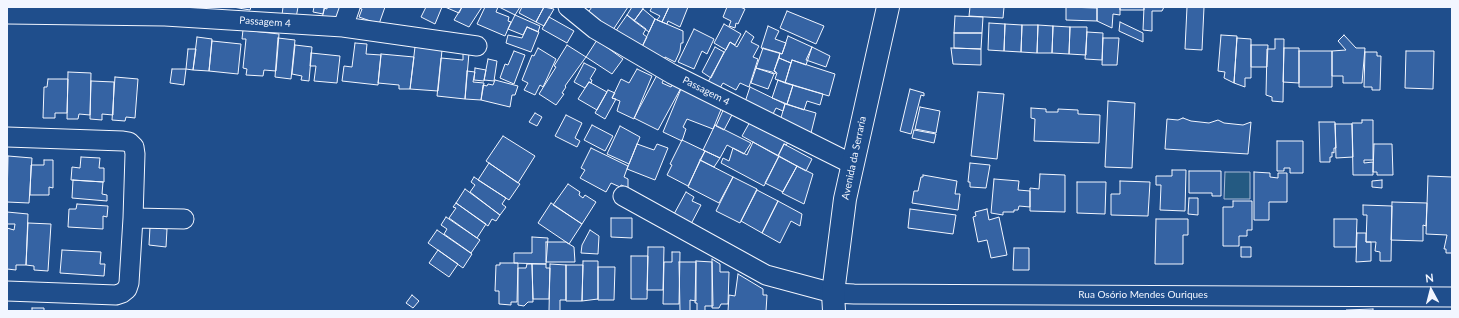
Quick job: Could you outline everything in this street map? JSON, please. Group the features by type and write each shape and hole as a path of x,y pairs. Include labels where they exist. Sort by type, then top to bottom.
{"main road":[{"name":"Avenida da Serraria","path":"834,302 840,228 852,164 888,7"}],"street":[{"path":"343,27 350,7"},
{"name":"Passagem 4","path":"568,7 595,29 672,74 852,164"},
{"name":"Passagem 4","path":"7,14 165,11 343,27 477,46"},
{"path":"7,137 129,142 134,147 135,154 133,218 129,283 127,289 116,295 7,291"},
{"name":"Rua Osório Mendes Ouriques","path":"623,196 766,275 834,302 870,294 1452,296"},
{"path":"133,218 184,219"}],"shaded area":[{"path":"1225,172 1250,172 1250,199 1224,199"}],"building":[{"path":"233,7 251,7 250,10"},
{"path":"283,7 298,7 296,18 282,15"},
{"path":"314,7 325,7 323,14 313,12"},
{"path":"327,7 344,7 340,22 322,20 324,8 327,9"},
{"path":"355,7 385,7 379,24 359,17 362,9"},
{"path":"426,7 442,7 435,24 421,17"},
{"path":"445,7 462,7 459,13"},
{"path":"462,7 482,7 469,27 454,20"},
{"path":"485,7 498,7 496,12 509,17 508,21 511,22 505,36 477,24"},
{"path":"499,7 520,7 515,15"},
{"path":"522,7 544,7 536,22 519,13"},
{"path":"544,7 554,9 544,26 536,22"},
{"path":"592,7 628,7 611,33 586,15"},
{"path":"632,7 644,7 634,21 627,15"},
{"path":"652,7 669,7 662,22 657,20 660,16 650,11"},
{"path":"669,7 688,7 680,27 668,21 667,24 662,22"},
{"path":"727,7 740,7 745,9 738,24 736,23 735,28 729,26 731,21 723,17"},
{"path":"970,7 1004,7 1003,18 969,16"},
{"path":"1066,7 1097,8 1097,21 1066,20"},
{"path":"1097,7 1120,7 1120,15 1113,14 1112,28 1097,21"},
{"path":"1120,7 1144,7 1144,10 1120,10"},
{"path":"1144,7 1164,7 1162,11 1152,11 1152,31 1143,30"},
{"path":"1187,7 1204,7 1202,50 1185,49"},
{"path":"643,9 655,19 649,32 634,21"},
{"path":"787,11 824,26 816,44 780,28"},
{"path":"515,15 540,26 538,32 527,27 523,35 508,29"},
{"path":"627,15 646,29 643,34 647,37 640,51 615,32"},
{"path":"955,16 983,17 982,33 954,33"},
{"path":"549,17 574,31 567,43 542,29"},
{"path":"655,19 683,31 683,43 681,43 680,51 675,62 665,57 663,62 640,51"},
{"path":"1120,22 1143,33 1143,42 1119,31"},
{"path":"989,23 1005,24 1004,51 988,50"},
{"path":"724,24 741,34 735,45 730,42 726,50 714,43"},
{"path":"1005,24 1022,25 1021,52 1004,51"},
{"path":"1022,25 1038,25 1037,53 1021,52"},
{"path":"1038,25 1053,26 1052,53 1037,53"},
{"path":"768,26 779,31 775,39 786,43 782,54 761,48"},
{"path":"1053,26 1070,27 1069,54 1052,53"},
{"path":"527,27 539,32 531,52 506,43 508,35 522,38"},
{"path":"1070,27 1087,27 1086,55 1069,54"},
{"path":"694,29 714,39 707,54 702,51 694,69 678,62"},
{"path":"243,30 279,34 276,71 264,70 263,76 246,75 247,69 243,68 246,39 242,39"},
{"path":"746,31 754,37 751,42 759,46 753,57 758,59 749,87 740,83 736,90 723,83 720,88 708,82 730,42 737,47"},
{"path":"1087,32 1103,33 1102,60 1085,59"},
{"path":"954,33 982,33 981,49 954,48"},
{"path":"1221,35 1237,36 1234,83 1224,78 1225,72 1218,71"},
{"path":"1344,35 1356,48 1365,48 1362,83 1343,83 1343,76 1332,76 1332,51 1346,50 1338,41"},
{"path":"788,36 812,47 806,65 792,60 791,63 779,58 780,53 782,54"},
{"path":"197,37 212,39 209,71 193,70"},
{"path":"278,38 295,40 291,79 275,77"},
{"path":"1103,38 1119,38 1117,65 1102,65"},
{"path":"1237,38 1251,39 1251,78 1245,78 1245,87 1234,83"},
{"path":"1275,39 1284,39 1283,102 1272,101 1272,97 1266,95 1267,49 1275,49"},
{"path":"597,40 623,59 612,74 586,57"},
{"path":"212,41 241,44 238,74 209,71"},
{"path":"355,43 367,44 366,54 381,55 378,85 342,81 344,66 352,67"},
{"path":"295,45 312,47 309,81 301,80 302,76 292,74"},
{"path":"567,45 586,57 565,86 566,87 562,93 564,94 556,105 539,94 556,67 554,66"},
{"path":"1251,45 1268,45 1267,67 1251,67"},
{"path":"415,47 442,50 438,91 410,89"},
{"path":"715,47 724,52 711,78 702,72"},
{"path":"812,47 830,56 826,67 806,60"},
{"path":"538,48 556,59 543,87 540,85 535,95 524,90 528,83 522,80 532,55 534,56"},
{"path":"763,48 780,53 774,71 776,72 775,74 756,68"},
{"path":"951,48 981,49 981,65 953,64"},
{"path":"1284,48 1299,48 1299,83 1283,82"},
{"path":"188,49 196,49 193,70 186,69"},
{"path":"514,51 525,55 514,84 500,78 505,64 508,65"},
{"path":"1299,51 1332,51 1332,87 1299,87"},
{"path":"1406,51 1434,51 1433,89 1405,88"},
{"path":"463,52 469,53 465,99 437,96 441,58 463,60"},
{"path":"1365,52 1377,52 1377,56 1381,56 1380,90 1372,90 1372,87 1364,87"},
{"path":"311,53 340,56 337,83 314,81 316,66 310,66"},
{"path":"381,54 414,57 410,89 399,89 399,85 378,83"},
{"path":"779,58 791,63 785,83 775,79 777,73 774,71"},
{"path":"488,59 497,61 494,81 484,80"},
{"path":"792,60 835,74 829,96 785,83"},
{"path":"584,63 596,69 590,79 592,80 591,83 589,82 585,88 574,82"},
{"path":"475,68 486,70 484,81 474,80"},
{"path":"756,68 774,74 768,89 751,83"},
{"path":"172,69 186,69 184,85 170,83"},
{"path":"637,69 652,76 634,119 617,111 620,101 612,98 621,79 629,83"},
{"path":"467,71 475,72 473,82 484,83 481,100 465,99"},
{"path":"68,72 91,73 90,115 79,114 78,119 67,119"},
{"path":"657,75 664,79 662,83 671,87 674,82 682,86 658,130 634,118"},
{"path":"115,77 138,79 135,118 126,117 125,121 112,120"},
{"path":"48,79 68,79 67,113 55,113 55,118 43,118 44,87 47,87"},
{"path":"495,80 518,86 515,95 512,95 510,107 481,100 483,85 493,85"},
{"path":"778,80 793,85 787,104 772,98"},
{"path":"91,81 114,82 113,115 102,114 102,120 90,119"},
{"path":"589,82 607,92 597,110 578,99"},
{"path":"683,84 722,107 713,129 687,119 683,127 686,129 682,141 663,132"},
{"path":"793,85 823,94 820,105 807,101 804,110 787,104"},
{"path":"750,87 785,104 783,111 776,108 772,116 745,102"},
{"path":"910,89 924,93 924,96 921,95 911,134 900,131"},
{"path":"608,90 615,93 612,98 616,99 605,119 595,113"},
{"path":"978,92 1004,94 997,159 971,156"},
{"path":"1108,101 1135,103 1132,168 1105,167"},
{"path":"785,104 816,113 810,137 780,121"},
{"path":"725,106 734,111 724,130 716,126"},
{"path":"920,107 940,111 936,133 915,129"},
{"path":"1031,108 1046,109 1046,112 1058,112 1058,109 1078,110 1078,114 1100,115 1099,143 1034,141 1035,119 1031,118"},
{"path":"535,113 542,117 537,126 529,122"},
{"path":"566,115 582,123 575,138 580,141 577,147 555,136"},
{"path":"1183,118 1191,121 1209,123 1218,120 1224,123 1243,125 1251,122 1248,154 1165,149 1167,119 1178,120"},
{"path":"751,120 790,140 786,145 784,144 778,156 742,136"},
{"path":"1362,120 1373,120 1373,160 1364,160 1364,163 1373,162 1373,175 1353,175 1352,123 1362,123"},
{"path":"1319,122 1335,122 1336,148 1334,148 1334,153 1332,152 1330,162 1320,162"},
{"path":"1335,124 1352,124 1353,157 1336,158"},
{"path":"592,125 613,136 605,151 584,140"},
{"path":"715,125 751,143 744,154 727,145 720,158 703,150"},
{"path":"620,126 640,137 629,164 607,154"},
{"path":"914,130 936,134 934,143 912,138"},
{"path":"503,136 535,156 518,183 486,161"},
{"path":"682,140 705,151 688,186 667,175 672,165 670,164"},
{"path":"1277,141 1303,141 1303,173 1290,173 1290,168 1284,168 1284,171 1277,171"},
{"path":"753,142 779,156 764,186 721,163 723,158 729,161 733,148 747,155"},
{"path":"637,144 654,150 657,144 668,148 655,180 627,169"},
{"path":"784,144 812,159 806,171 778,156"},
{"path":"1374,144 1392,144 1393,175 1377,175 1377,172 1373,172"},
{"path":"591,148 628,166 624,177 628,179 628,188 621,185 620,187 611,183 606,192 580,178 585,170 581,168"},
{"path":"705,151 720,158 714,167 700,160"},
{"path":"8,156 32,158 29,203 7,202"},
{"path":"779,156 797,166 783,192 765,183"},
{"path":"81,157 100,158 99,168 104,168 104,182 71,180 72,167 80,168"},
{"path":"44,160 53,160 53,188 49,187 49,195 30,195 31,165 44,165"},
{"path":"700,160 733,177 719,203 688,187"},
{"path":"489,163 520,184 509,200 478,180"},
{"path":"970,163 990,165 986,188 970,187 970,182 968,182"},
{"path":"797,166 813,174 804,204 782,193"},
{"path":"1172,170 1186,170 1185,211 1160,210 1161,185 1156,185 1156,176 1172,176"},
{"path":"1189,171 1221,171 1221,196 1212,196 1212,193 1189,193"},
{"path":"1254,172 1270,173 1270,177 1278,178 1278,173 1287,173 1287,202 1269,202 1269,220 1254,220"},
{"path":"1040,174 1065,175 1065,212 1030,211 1030,188 1039,189"},
{"path":"923,175 957,181 955,194 960,194 958,210 912,203 914,191 918,191 921,177 923,177"},
{"path":"1428,176 1452,177 1452,253 1446,253 1446,249 1444,249 1447,235 1426,234"},
{"path":"474,177 506,198 502,204 506,207 500,215 470,192 475,185 471,182"},
{"path":"733,177 757,189 740,223 716,211"},
{"path":"994,179 1019,181 1018,190 1030,191 1030,207 1019,206 1018,210 1014,210 1014,212 1003,212 1003,215 991,213"},
{"path":"73,180 103,182 102,194 107,195 107,201 72,198"},
{"path":"1382,180 1382,188 1372,187 1372,181"},
{"path":"1120,181 1150,182 1148,216 1111,215 1111,194 1120,194"},
{"path":"1077,182 1106,182 1105,214 1077,213"},
{"path":"568,184 580,192 579,195 583,198 585,195 596,202 582,224 553,205"},
{"path":"465,189 500,215 496,221 492,219 488,226 456,203"},
{"path":"757,190 778,201 762,233 741,221"},
{"path":"686,192 694,197 692,201 701,205 691,224 674,214"},
{"path":"1189,198 1198,198 1198,215 1188,214"},
{"path":"778,201 802,214 800,226 791,221 780,243 762,233"},
{"path":"1233,201 1252,201 1252,230 1247,230 1247,236 1239,236 1239,246 1223,246 1223,207 1233,207"},
{"path":"1392,202 1427,203 1426,226 1423,225 1423,241 1391,240"},
{"path":"456,203 486,224 477,238 449,218 456,208 453,207"},
{"path":"551,203 582,224 569,244 538,223"},
{"path":"77,204 108,206 107,217 103,216 103,229 68,227 69,209 76,209"},
{"path":"1363,205 1392,206 1391,261 1380,261 1380,252 1375,251 1376,242 1366,242 1367,215 1363,215"},
{"path":"910,209 956,215 953,234 908,228"},
{"path":"987,209 989,220 999,217 1007,255 991,258 987,240 978,242 973,217 976,216 975,212"},
{"path":"7,212 28,214 26,265 16,265 16,270 7,269 7,228 14,230 15,224 7,224"},
{"path":"446,217 480,240 471,253 444,234 447,229 441,225"},
{"path":"611,218 632,218 632,238 611,237"},
{"path":"1156,219 1188,219 1188,235 1183,235 1183,264 1155,264"},
{"path":"1334,219 1357,219 1356,247 1334,247"},
{"path":"28,223 51,224 48,271 34,270 34,266 26,265"},
{"path":"150,227 167,229 166,247 149,245"},
{"path":"437,230 472,254 463,268 428,243"},
{"path":"590,230 599,236 598,254 581,253 582,245"},
{"path":"1357,233 1366,233 1366,242 1371,242 1371,261 1356,262"},
{"path":"532,237 548,238 546,264 514,263 514,253 532,253"},
{"path":"546,242 566,242 574,247 575,262 546,262"},
{"path":"648,247 664,247 663,290 647,290"},
{"path":"1241,247 1251,247 1251,257 1241,257"},
{"path":"1014,248 1029,248 1029,270 1013,270"},
{"path":"62,250 101,252 100,264 105,264 104,276 60,273"},
{"path":"438,250 458,264 449,277 429,263"},
{"path":"672,252 680,252 679,304 663,304 664,262 672,262"},
{"path":"631,256 648,256 647,299 631,299"},
{"path":"712,259 720,264 720,272 729,272 728,304 721,304 719,308 712,308"},
{"path":"583,261 598,261 598,299 582,301"},
{"path":"696,261 712,262 713,306 705,306 705,311 697,311 697,303 695,303"},
{"path":"679,262 696,262 696,301 690,300 690,311 680,311"},
{"path":"500,263 518,263 517,302 511,302 511,305 499,304 499,291 495,291 496,265 500,265"},
{"path":"527,264 532,264 533,302 528,302 524,306 518,305 518,268 526,268"},
{"path":"532,264 546,264 546,268 550,268 549,299 533,299"},
{"path":"550,264 566,265 566,300 560,300 560,311 549,311"},
{"path":"566,265 583,265 582,301 566,301"},
{"path":"598,267 615,267 614,300 598,300"},
{"path":"738,274 763,289 763,295 767,295 766,311 728,311 729,295 735,296"},
{"path":"412,295 419,301 413,308 406,303"},
{"path":"32,308 44,308 44,311 32,311"},
{"path":"1373,309 1373,311 1346,311 1346,310"}]}
